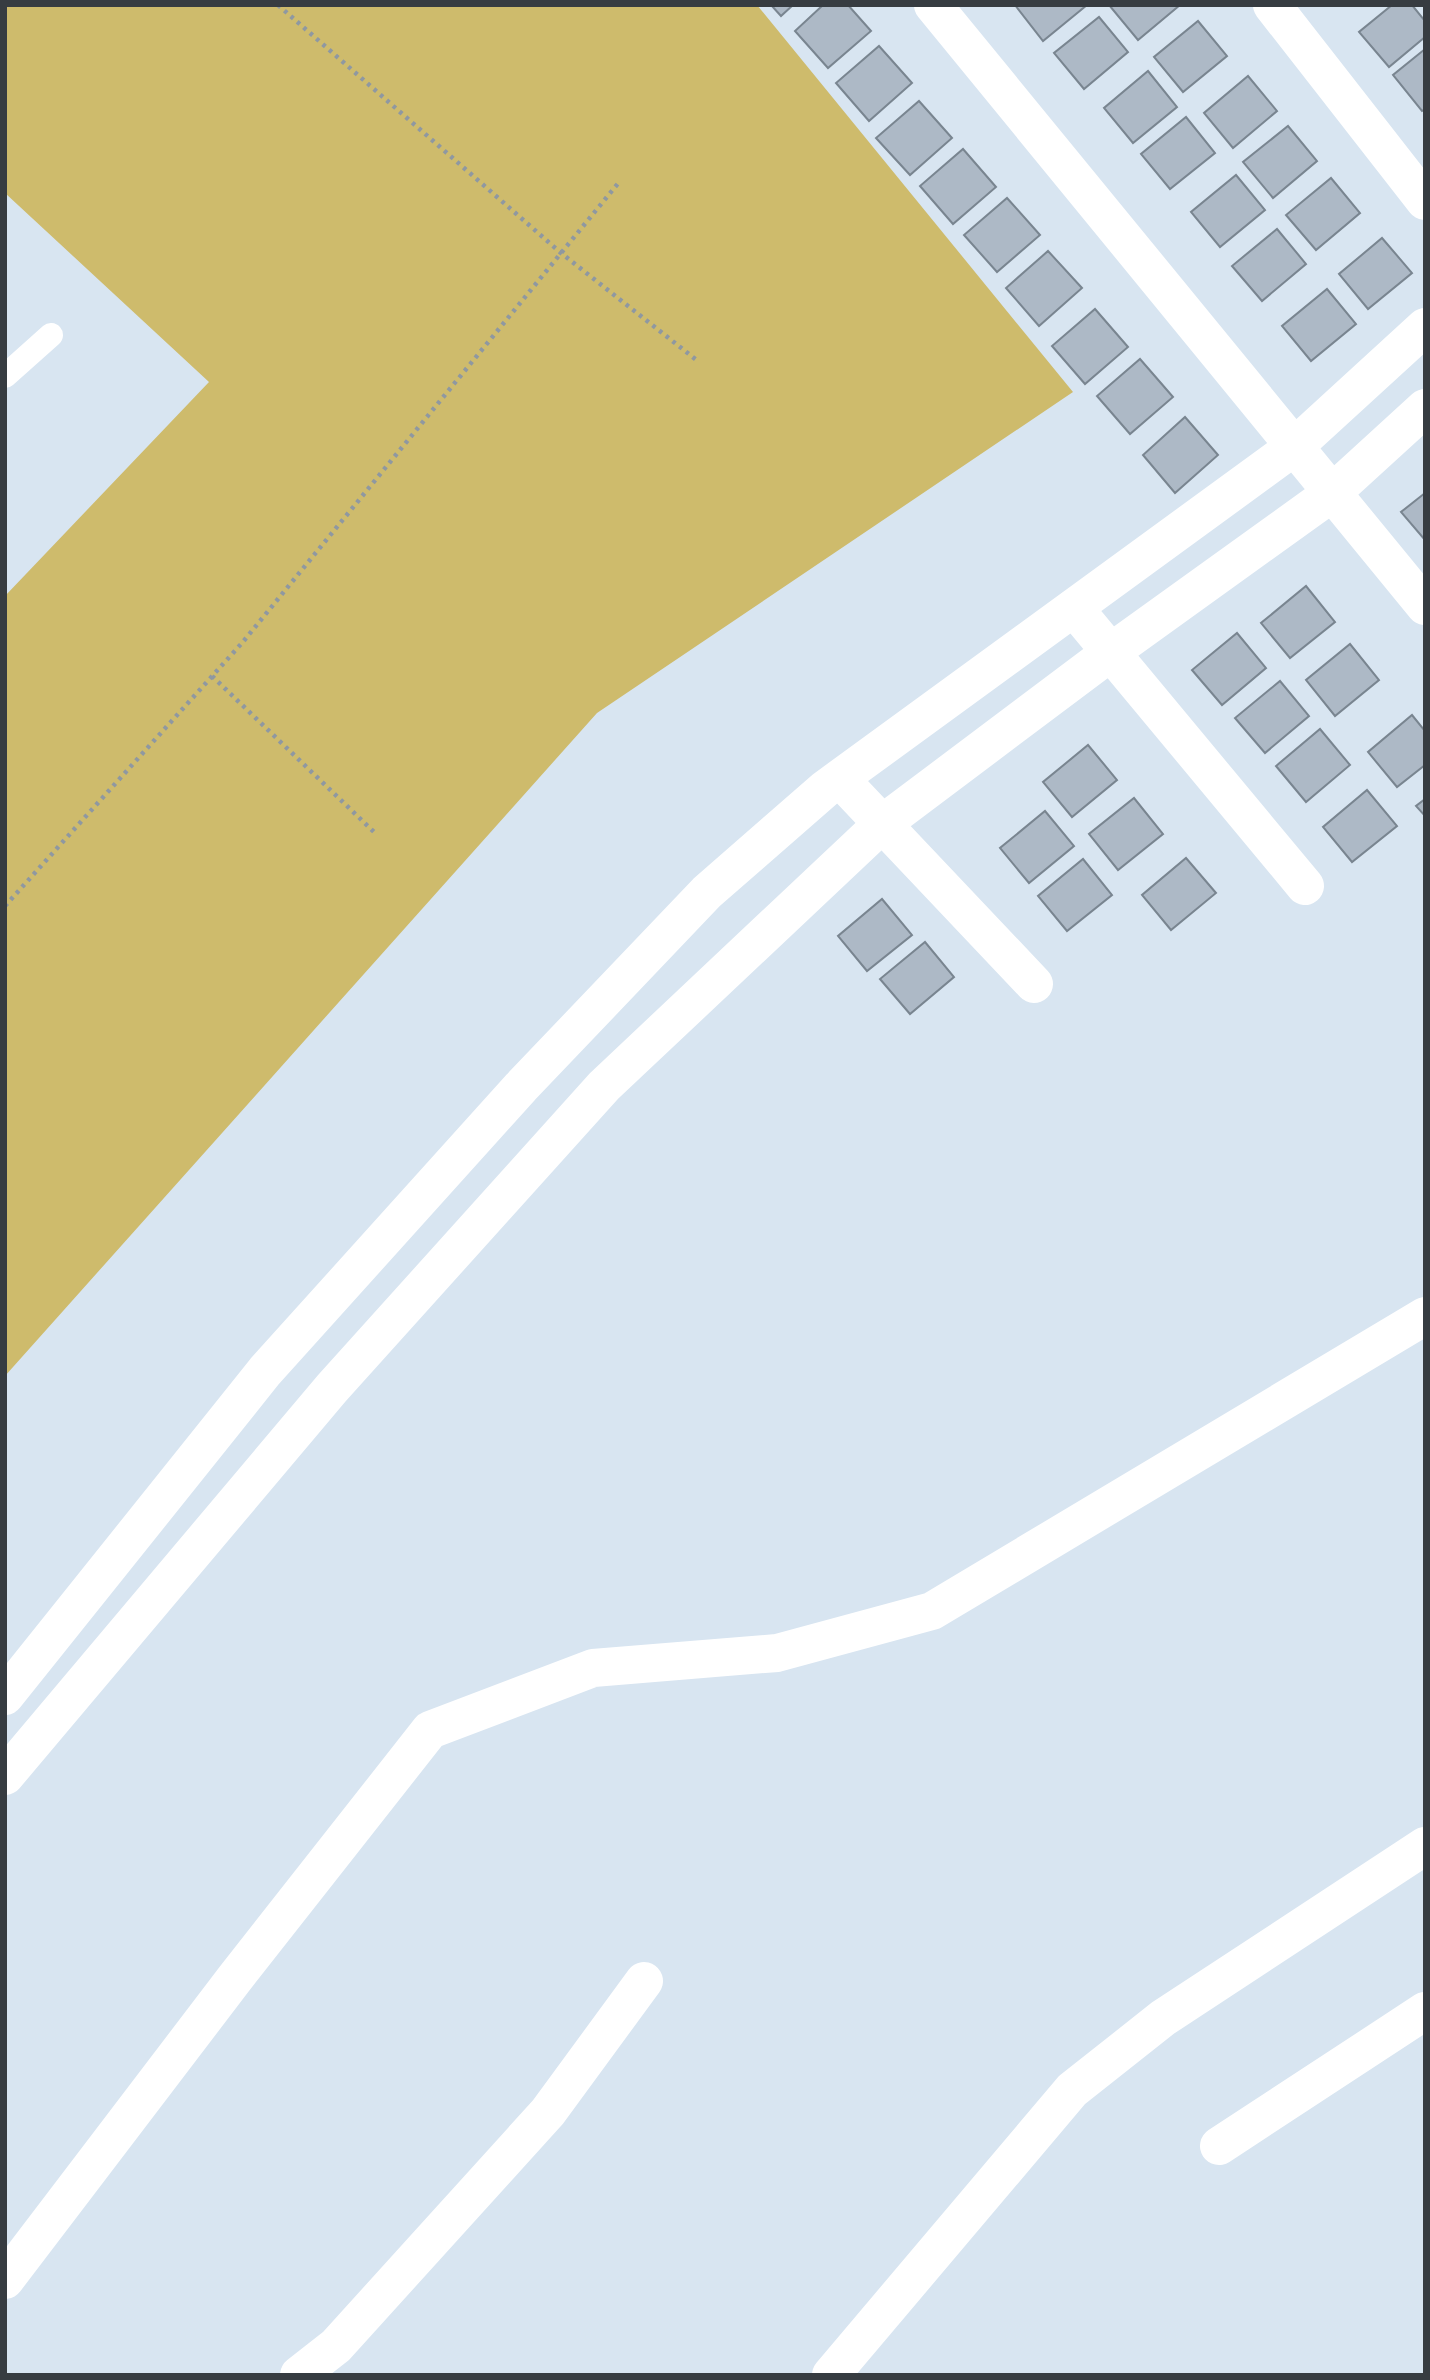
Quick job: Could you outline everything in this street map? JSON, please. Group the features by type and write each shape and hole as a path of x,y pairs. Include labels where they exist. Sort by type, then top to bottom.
{"street":[{"path":"933,5 1425,606"},
{"path":"1272,5 1425,201"},
{"path":"5,1696 265,1371 521,1087 707,892 840,779 1294,447 1425,327"},
{"path":"5,1776 332,1388 604,1086 882,824 1111,652 1332,493 1425,408"},
{"path":"1074,608 1305,886"},
{"path":"840,779 1034,984"},
{"path":"5,2280 234,1978 430,1730 593,1668 777,1653 932,1611 1425,1317"},
{"path":"831,2375 1072,2090 1163,2018 1425,1846"},
{"path":"299,2375 336,2346 548,2112 644,1981"},
{"path":"1219,2146 1425,2011"}],"lane":[{"path":"5,376 51,335"}],"path":[{"path":"278,5 561,253 699,362"},
{"path":"5,906 212,676 620,181"},
{"path":"212,676 374,832"}],"shaded area":[{"path":"5,5 757,5 1073,392 597,713 5,1376 5,596 209,382 5,193"}],"building":[{"path":"771,5 793,5 781,16"},
{"path":"823,5 848,5 871,31 828,68 795,31"},
{"path":"1015,5 1087,5 1043,41"},
{"path":"1109,5 1180,5 1138,40"},
{"path":"1392,5 1412,5 1425,21 1425,37 1389,67 1359,32"},
{"path":"1099,17 1128,52 1084,89 1054,53"},
{"path":"1198,21 1227,56 1183,92 1154,57"},
{"path":"879,46 912,83 869,121 836,83"},
{"path":"1425,49 1425,109 1422,111 1393,75"},
{"path":"1148,71 1177,107 1133,143 1104,108"},
{"path":"1248,76 1277,111 1233,148 1204,113"},
{"path":"919,101 952,138 910,175 876,138"},
{"path":"1186,117 1215,153 1170,189 1141,154"},
{"path":"1288,126 1317,161 1273,198 1243,162"},
{"path":"963,149 996,187 953,224 920,186"},
{"path":"1236,175 1265,210 1220,247 1191,212"},
{"path":"1331,178 1360,213 1316,250 1286,215"},
{"path":"1007,198 1040,235 997,272 964,235"},
{"path":"1277,229 1306,264 1262,301 1232,266"},
{"path":"1382,238 1412,273 1368,309 1339,274"},
{"path":"1048,251 1082,288 1039,326 1006,288"},
{"path":"1327,289 1356,324 1311,361 1282,326"},
{"path":"1095,309 1128,347 1085,384 1052,346"},
{"path":"1140,359 1173,397 1130,434 1097,396"},
{"path":"1185,417 1218,455 1175,493 1143,455"},
{"path":"1425,493 1425,540 1401,512"},
{"path":"1306,586 1335,622 1290,658 1261,623"},
{"path":"1237,633 1266,668 1222,705 1192,670"},
{"path":"1350,644 1379,680 1335,716 1306,680"},
{"path":"1280,681 1309,716 1265,753 1235,718"},
{"path":"1412,715 1425,731 1425,765 1397,787 1368,752"},
{"path":"1320,729 1350,765 1306,802 1276,766"},
{"path":"1088,745 1117,780 1072,817 1043,782"},
{"path":"1367,790 1397,826 1352,862 1323,827"},
{"path":"1134,798 1163,834 1118,870 1089,834"},
{"path":"1425,799 1425,816 1416,806"},
{"path":"1045,811 1074,846 1029,883 1000,848"},
{"path":"1186,858 1216,893 1171,930 1142,895"},
{"path":"1083,859 1112,895 1067,931 1038,896"},
{"path":"882,899 912,935 867,971 838,936"},
{"path":"925,942 954,977 910,1014 880,979"}]}
